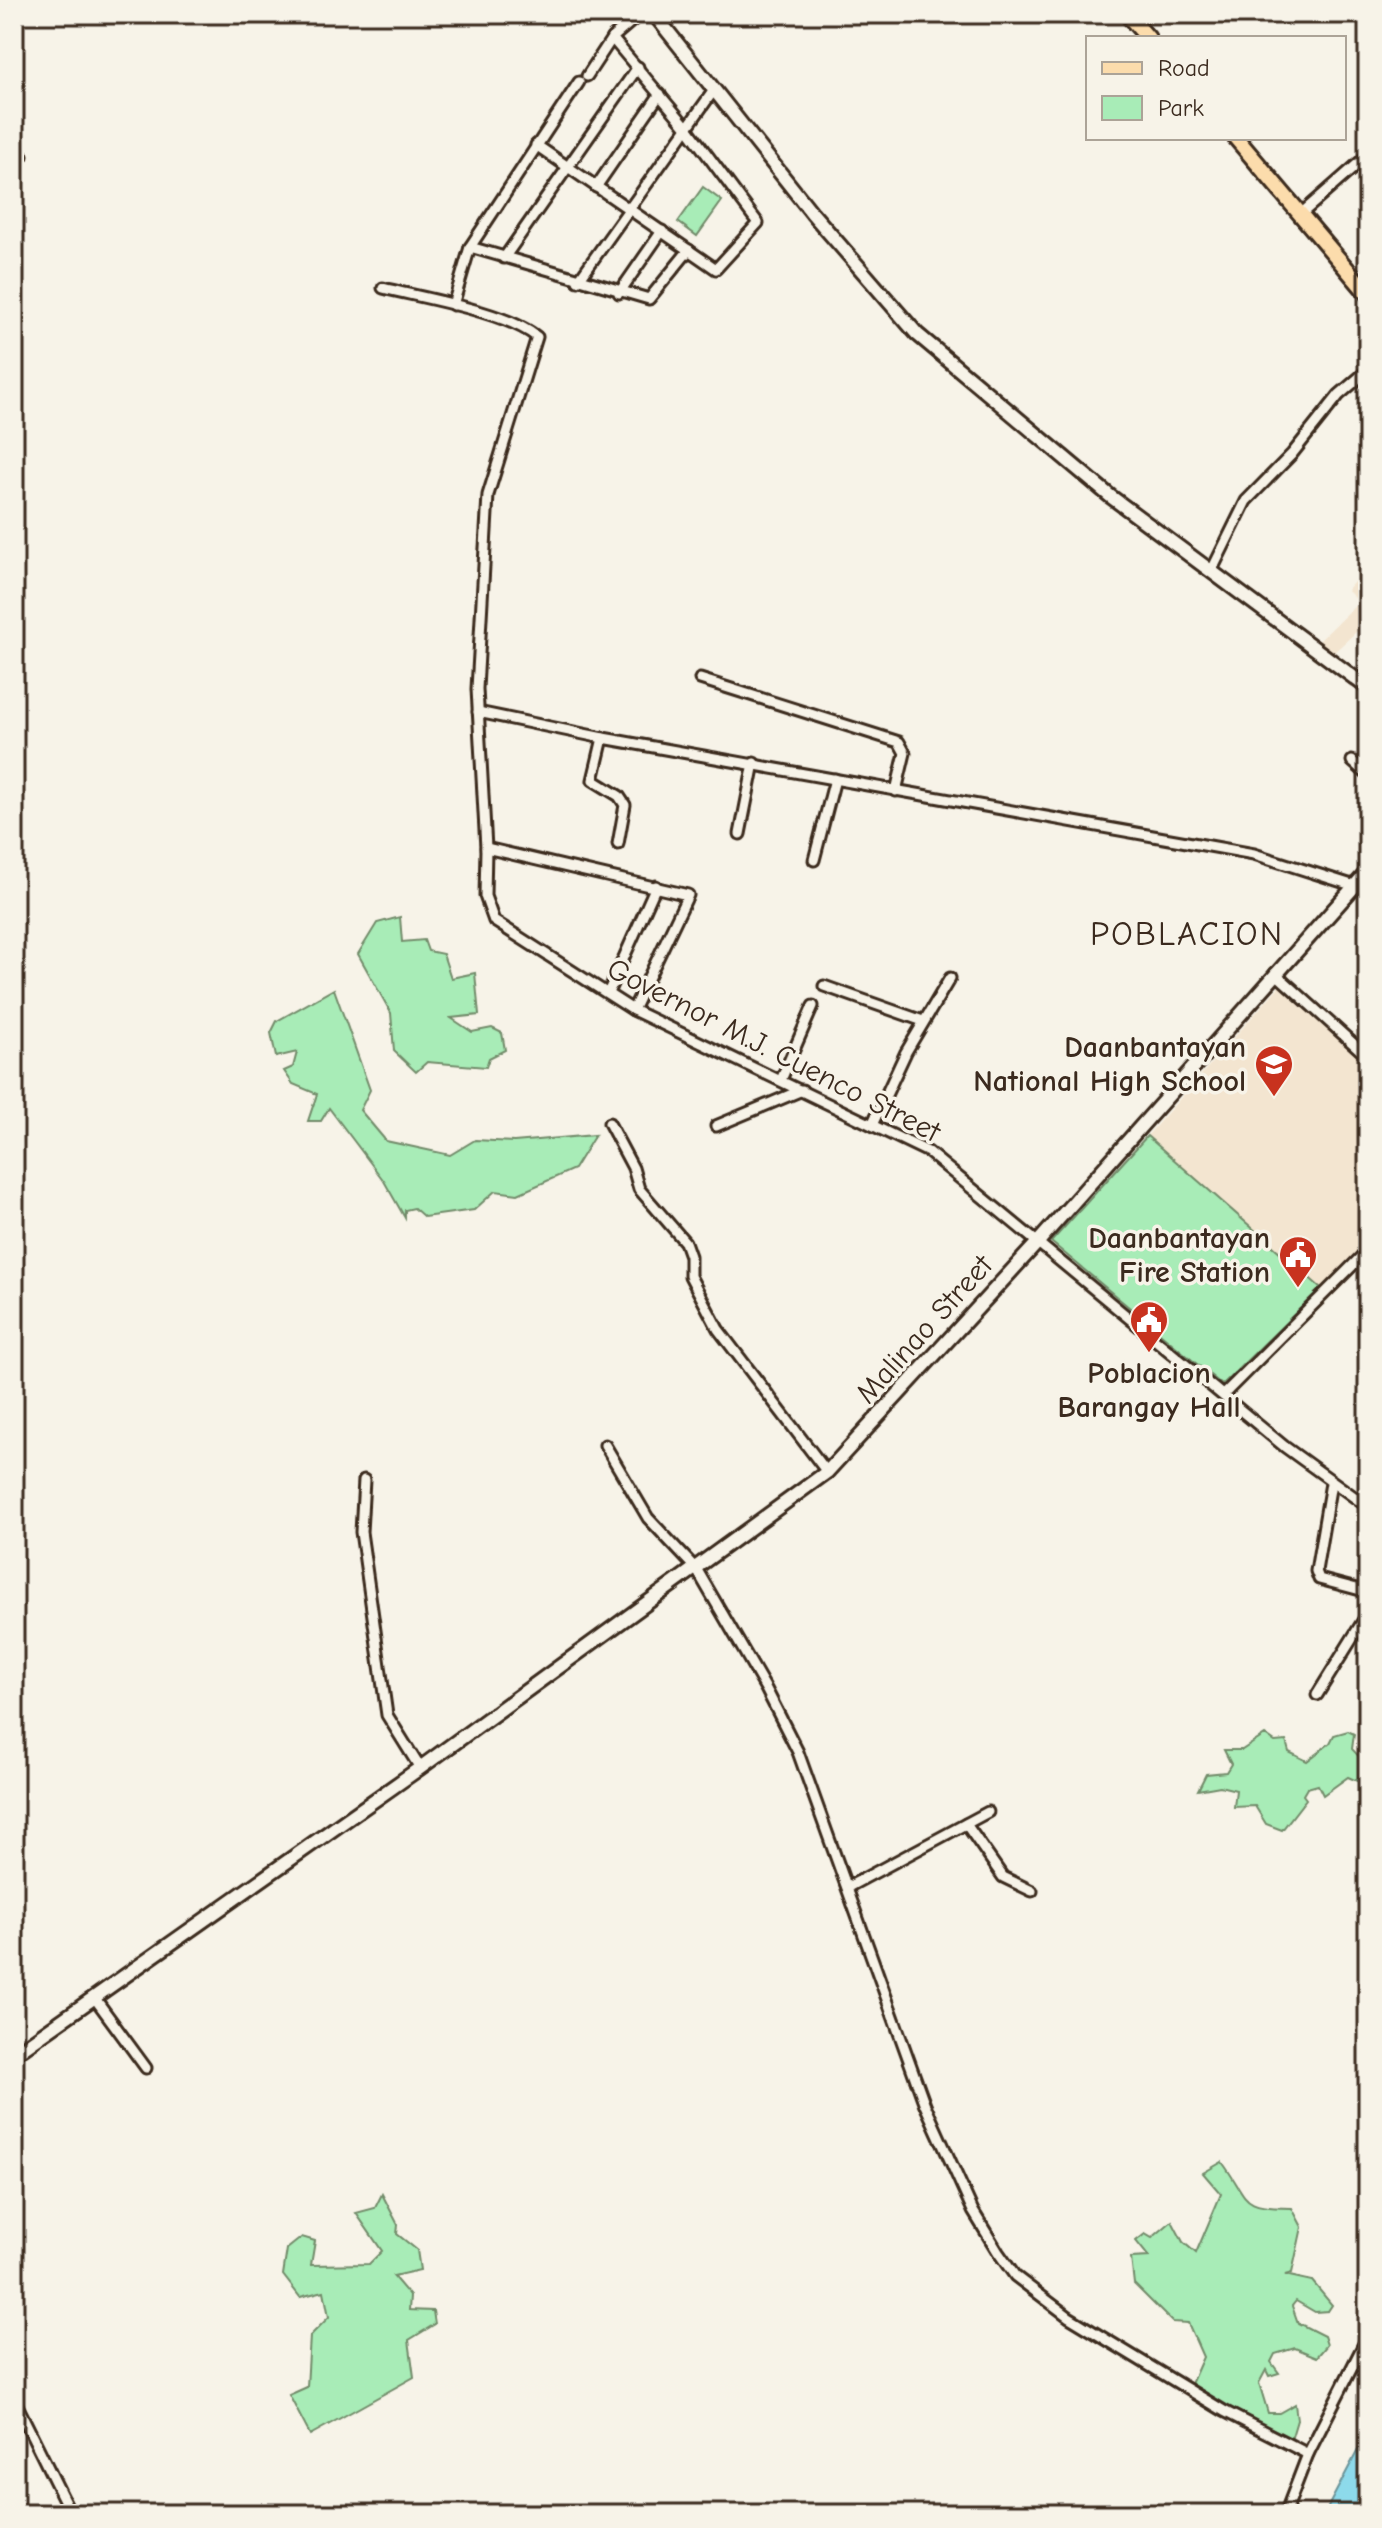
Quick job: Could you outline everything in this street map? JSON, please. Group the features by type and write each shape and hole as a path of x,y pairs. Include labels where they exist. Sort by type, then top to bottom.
{"main road":[{"path":"654,14 907,325 1071,465 1368,688"},
{"path":"1127,14 1146,36"},
{"path":"1238,140 1368,294"},
{"name":"Malinao Street","path":"14,2054 697,1570 827,1472 1039,1241 1275,973 1362,882"}],"street":[{"path":"453,305 470,247 536,145 612,38 640,14"},
{"path":"536,145 716,269 758,223 685,125 612,38"},
{"path":"504,258 638,67"},
{"path":"578,281 685,125 714,90"},
{"path":"596,187 660,94"},
{"path":"1302,213 1368,155"},
{"path":"619,293 662,231"},
{"path":"470,247 619,293 649,299 689,250"},
{"path":"383,288 453,305 525,329 537,337 488,495 478,712 486,848 688,895 689,901 633,1010"},
{"path":"1212,570 1246,501 1292,454 1339,395 1368,370"},
{"path":"700,679 899,742 905,753 896,791"},
{"path":"478,712 603,738 1254,854 1362,882"},
{"path":"603,738 593,780 619,796 625,805 618,844"},
{"path":"1352,761 1368,775"},
{"path":"740,834 754,763"},
{"path":"814,860 835,779"},
{"name":"Governor M.J. Cuenco Street","path":"486,848 485,896 490,914 502,927 633,1010 928,1152 988,1205 1039,1241 1331,1483 1368,1507"},
{"path":"608,993 656,886"},
{"path":"1275,973 1368,1057"},
{"path":"872,1125 923,1021 950,978"},
{"path":"824,986 923,1021"},
{"path":"781,1080 813,1006"},
{"path":"716,1126 802,1090"},
{"path":"609,1123 633,1168 639,1189 685,1242 690,1256 690,1276 718,1329 827,1472"},
{"path":"1224,1394 1368,1250"},
{"path":"605,1445 648,1518 697,1570 766,1689 798,1752 925,2105 973,2211 1015,2276 1050,2304 1154,2369 1237,2419 1308,2454"},
{"path":"364,1480 361,1532 387,1715 420,1768"},
{"path":"1331,1483 1316,1571 1319,1579 1368,1592"},
{"path":"1317,1695 1368,1613"},
{"path":"848,1887 988,1812"},
{"path":"966,1824 1003,1877 1032,1891"},
{"path":"94,1997 146,2068"},
{"path":"1285,2514 1308,2454 1368,2336"},
{"path":"14,2399 71,2514"}],"shaded area":[{"path":"1368,566 1368,621 1330,656 1316,644 1359,602 1347,590"},
{"name":"Daanbantayan National High School","path":"1284,981 1368,1060 1368,1241 1321,1288 1147,1136"}],"green space":[{"path":"703,187 722,201 697,236 678,222"},
{"path":"400,917 402,942 424,940 428,951 443,954 451,978 475,973 479,1015 451,1018 472,1032 492,1028 502,1033 505,1050 489,1058 486,1067 427,1062 416,1072 394,1051 391,1013 358,954 377,923"},
{"path":"334,989 370,1090 360,1110 386,1141 450,1155 475,1140 514,1142 595,1135 574,1169 518,1194 495,1191 474,1210 424,1217 414,1208 405,1210 405,1218 384,1181 329,1108 321,1121 308,1121 317,1094 293,1084 284,1071 293,1067 297,1052 276,1057 271,1033 277,1021"},
{"path":"1147,1136 1321,1288 1222,1385 1051,1242"},
{"path":"1348,1731 1354,1734 1352,1749 1368,1766 1357,1781 1348,1777 1323,1795 1318,1785 1307,1788 1303,1795 1306,1799 1282,1830 1266,1824 1255,1806 1234,1807 1236,1790 1220,1786 1198,1790 1206,1774 1226,1772 1231,1764 1224,1750 1242,1750 1265,1735 1275,1742 1286,1741 1289,1752 1307,1761 1330,1743 1334,1735"},
{"path":"1222,2162 1247,2199 1262,2206 1292,2208 1302,2227 1292,2273 1285,2275 1312,2281 1332,2305 1328,2311 1315,2312 1296,2301 1292,2306 1298,2323 1324,2336 1327,2345 1317,2357 1295,2348 1275,2354 1271,2362 1279,2373 1269,2376 1266,2370 1259,2383 1268,2413 1279,2413 1295,2404 1297,2420 1288,2450 1191,2384 1203,2357 1188,2323 1172,2322 1134,2284 1131,2258 1149,2257 1136,2241 1145,2234 1152,2238 1172,2221 1183,2242 1196,2253 1221,2194 1203,2173"},
{"path":"382,2194 398,2225 397,2234 417,2250 420,2270 393,2276 410,2296 409,2310 433,2311 435,2324 409,2340 414,2377 310,2435 289,2395 307,2387 310,2336 329,2317 324,2291 300,2297 283,2275 287,2249 302,2237 315,2241 311,2265 369,2264 382,2251 356,2213 375,2208"}],"water":[{"path":"1368,2431 1368,2514 1325,2514 1330,2503"}],"place":[{"name":"Daanbantayan National High School","path":"1274,1098"},
{"name":"Daanbantayan Fire Station","path":"1298,1289"},
{"name":"Poblacion Barangay Hall","path":"1149,1354"}],"district":[{"name":"POBLACION","path":"1187,933"}]}
